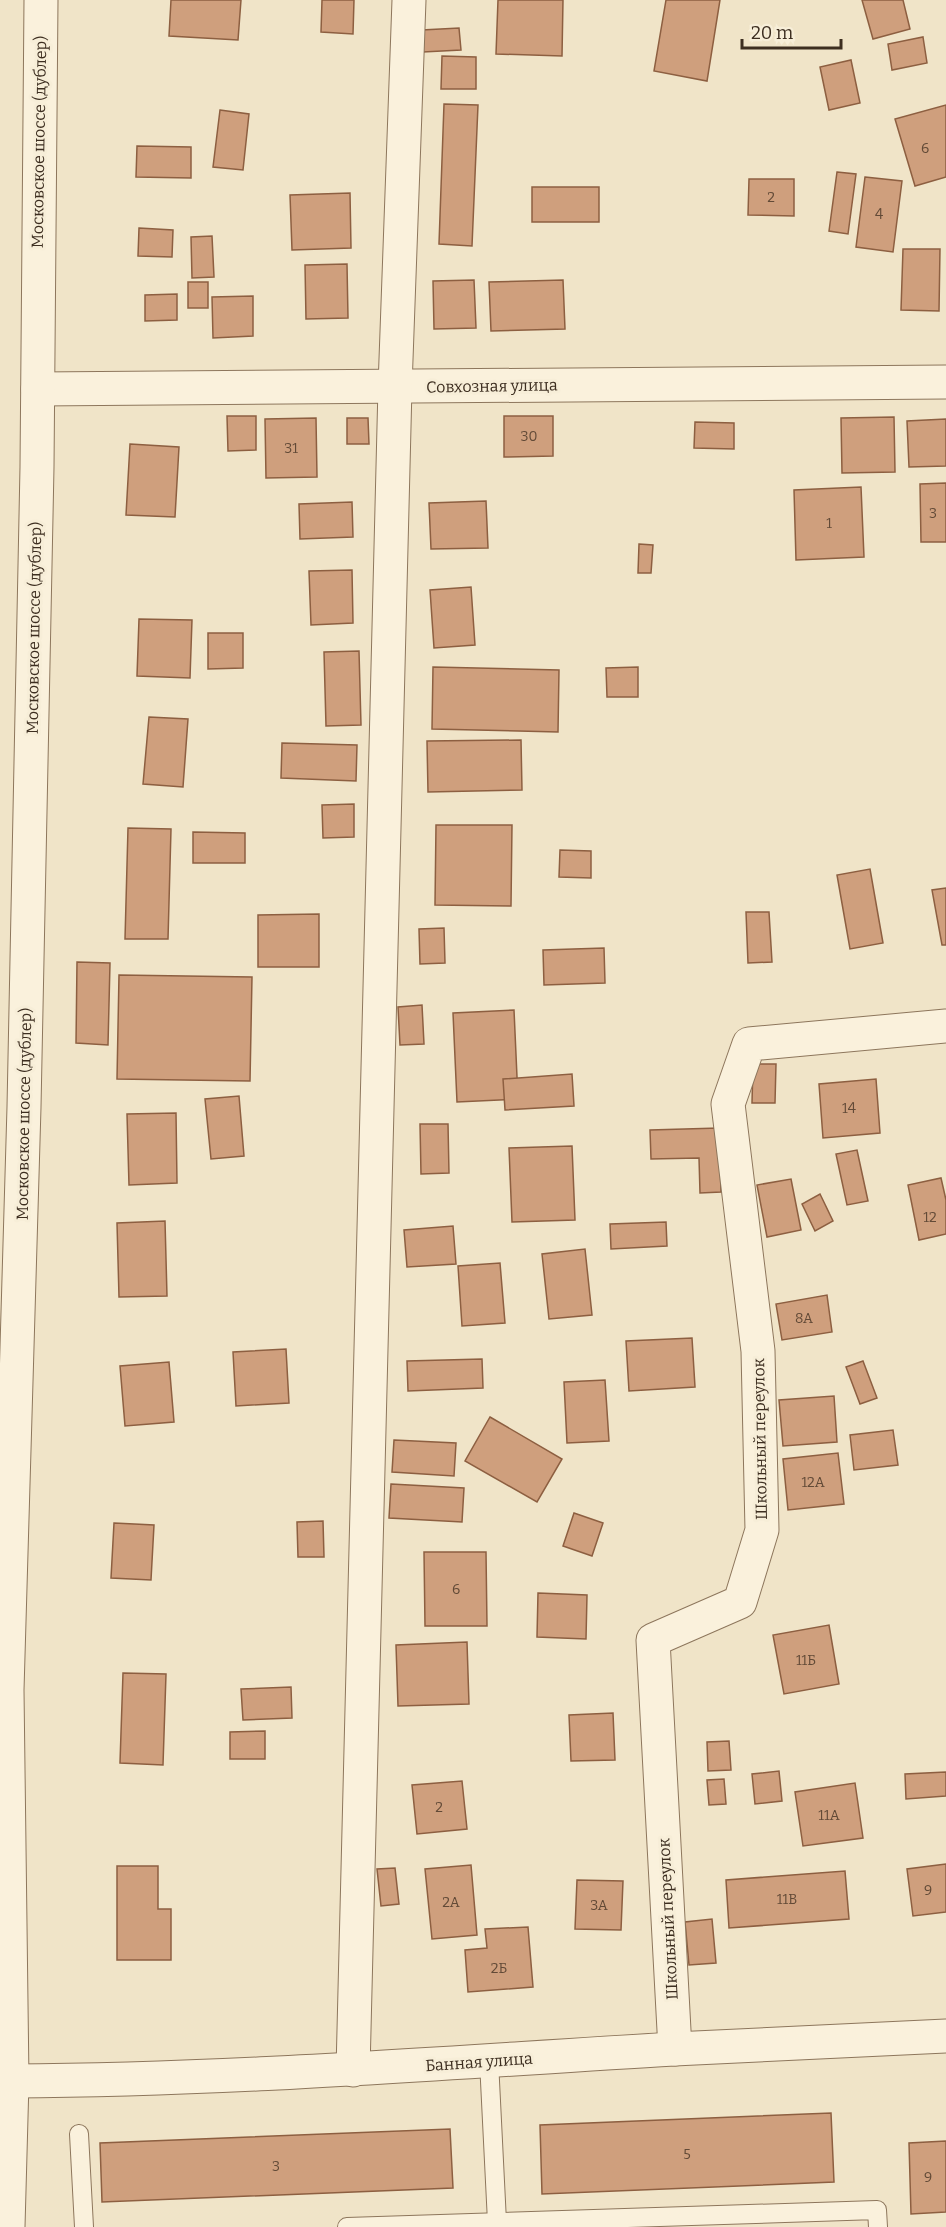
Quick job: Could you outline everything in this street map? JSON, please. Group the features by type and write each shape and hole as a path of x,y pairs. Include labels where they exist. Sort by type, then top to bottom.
{"street":[{"name":"Московское шоссе (дублер)","path":"8,2227 12,2081 4,1679 25,1095 38,389 41,0"},
{"path":"352,2070 395,387 409,0"},
{"name":"Совхозная улица","path":"38,389 946,382"},
{"name":"Школьный переулок","path":"675,2049 654,1640 740,1602 762,1530 758,1351 728,1104 749,1044 946,1026"},
{"name":"Банная улица","path":"12,2081 77,2081 352,2070 675,2049 946,2036"}],"lane":[{"path":"489,2061 497,2222"},
{"path":"79,2134 84,2227"},
{"path":"347,2227 497,2222 721,2221 877,2210 878,2227"}],"building":[{"path":"171,0 241,0 238,40 169,36"},
{"path":"322,0 354,0 353,34 321,32"},
{"path":"498,0 563,0 562,56 496,54"},
{"path":"666,0 720,0 707,81 654,71"},
{"path":"862,0 903,0 910,29 873,39"},
{"path":"459,28 461,50 423,52 422,30"},
{"path":"923,37 927,63 892,70 888,44"},
{"path":"442,56 476,57 476,89 441,89"},
{"path":"851,60 860,103 829,110 820,67"},
{"path":"444,104 478,105 472,246 439,244"},
{"path":"946,105 946,177 915,186 895,119"},
{"path":"220,110 249,114 243,170 213,167"},
{"path":"137,146 191,147 191,178 136,177"},
{"path":"837,172 856,174 848,234 829,231"},
{"path":"865,177 902,181 893,252 856,247"},
{"path":"749,179 794,179 794,216 748,215"},
{"path":"532,187 599,187 599,222 532,222"},
{"path":"350,193 351,248 292,250 290,195"},
{"path":"139,228 173,230 172,257 138,256"},
{"path":"212,236 214,277 192,278 191,237"},
{"path":"903,249 940,249 939,311 901,310"},
{"path":"347,264 348,318 306,319 305,265"},
{"path":"474,280 476,328 434,329 433,281"},
{"path":"563,280 565,329 491,331 489,282"},
{"path":"188,282 208,282 208,308 188,308"},
{"path":"177,294 177,320 145,321 145,295"},
{"path":"253,296 253,336 213,338 212,297"},
{"path":"227,416 256,416 256,450 228,451"},
{"path":"504,416 553,416 553,456 504,457"},
{"path":"894,417 895,472 842,473 841,418"},
{"path":"316,418 317,477 266,478 265,419"},
{"path":"347,418 368,418 369,444 347,444"},
{"path":"946,419 946,466 909,467 907,421"},
{"path":"695,422 734,423 734,449 694,448"},
{"path":"130,444 179,447 175,517 126,515"},
{"path":"946,483 946,542 921,542 920,484"},
{"path":"861,487 864,557 796,560 794,490"},
{"path":"486,501 488,548 431,549 429,503"},
{"path":"352,502 353,537 300,539 299,504"},
{"path":"639,544 653,545 651,573 638,573"},
{"path":"352,570 353,623 311,625 309,571"},
{"path":"471,587 475,645 434,648 430,590"},
{"path":"139,619 192,620 190,678 137,676"},
{"path":"208,633 243,633 243,668 208,669"},
{"path":"359,651 361,725 326,726 324,652"},
{"path":"433,667 559,670 558,732 432,729"},
{"path":"638,667 638,697 607,697 606,668"},
{"path":"149,717 188,719 183,787 143,784"},
{"path":"521,740 522,790 428,792 427,741"},
{"path":"282,743 357,745 356,781 281,778"},
{"path":"354,804 354,837 323,838 322,805"},
{"path":"436,825 512,825 511,906 435,905"},
{"path":"128,828 171,829 168,939 125,939"},
{"path":"193,832 245,833 245,863 193,863"},
{"path":"560,850 591,851 591,878 559,877"},
{"path":"870,869 883,943 850,949 837,875"},
{"path":"946,888 946,945 942,945 932,890"},
{"path":"746,912 769,912 772,962 748,963"},
{"path":"319,914 319,967 258,967 258,915"},
{"path":"444,928 445,963 420,964 419,929"},
{"path":"604,948 605,983 544,985 543,950"},
{"path":"77,962 110,963 108,1045 76,1043"},
{"path":"119,975 252,977 250,1081 117,1079"},
{"path":"422,1005 424,1044 400,1045 398,1007"},
{"path":"514,1010 518,1099 457,1102 453,1013"},
{"path":"753,1064 776,1064 775,1103 752,1103"},
{"path":"572,1074 574,1106 505,1110 503,1079"},
{"path":"876,1079 880,1133 823,1138 819,1084"},
{"path":"239,1096 244,1156 211,1159 205,1099"},
{"path":"176,1113 177,1183 129,1185 127,1114"},
{"path":"420,1124 448,1124 449,1173 421,1174"},
{"path":"719,1128 721,1192 700,1193 699,1158 651,1159 650,1130"},
{"path":"572,1146 575,1220 512,1222 509,1148"},
{"path":"857,1150 868,1201 847,1205 836,1154"},
{"path":"941,1178 946,1200 946,1234 919,1240 908,1185"},
{"path":"791,1179 801,1230 767,1237 757,1185"},
{"path":"820,1194 833,1221 815,1231 802,1204"},
{"path":"165,1221 167,1296 119,1297 117,1223"},
{"path":"666,1222 667,1246 611,1249 610,1224"},
{"path":"453,1226 456,1264 407,1267 404,1230"},
{"path":"585,1249 592,1315 549,1319 542,1254"},
{"path":"500,1263 505,1323 462,1326 458,1266"},
{"path":"827,1295 832,1332 782,1340 776,1304"},
{"path":"692,1338 695,1387 629,1391 626,1341"},
{"path":"286,1349 289,1403 236,1406 233,1352"},
{"path":"482,1359 483,1388 408,1391 407,1361"},
{"path":"863,1361 877,1398 860,1404 846,1367"},
{"path":"169,1362 174,1422 125,1426 120,1366"},
{"path":"605,1380 609,1441 567,1443 564,1382"},
{"path":"834,1396 837,1442 783,1446 779,1400"},
{"path":"490,1417 562,1459 537,1502 465,1461"},
{"path":"893,1430 898,1465 854,1470 850,1435"},
{"path":"394,1440 456,1443 454,1476 392,1472"},
{"path":"838,1453 844,1504 788,1510 783,1459"},
{"path":"391,1484 464,1488 462,1522 389,1518"},
{"path":"574,1513 603,1523 592,1556 563,1546"},
{"path":"323,1521 324,1557 298,1557 297,1522"},
{"path":"114,1523 154,1525 151,1580 111,1578"},
{"path":"424,1552 486,1552 487,1626 425,1626"},
{"path":"538,1593 587,1595 586,1639 537,1637"},
{"path":"829,1625 839,1684 784,1694 773,1635"},
{"path":"467,1642 469,1704 398,1706 396,1645"},
{"path":"123,1673 166,1674 163,1765 120,1763"},
{"path":"291,1687 292,1718 243,1720 241,1689"},
{"path":"613,1713 615,1760 571,1761 569,1715"},
{"path":"265,1731 265,1759 230,1759 230,1732"},
{"path":"729,1741 731,1770 708,1771 707,1742"},
{"path":"779,1771 782,1801 755,1804 752,1774"},
{"path":"946,1772 946,1796 906,1799 905,1774"},
{"path":"724,1779 726,1804 709,1805 707,1780"},
{"path":"462,1781 467,1829 417,1834 412,1785"},
{"path":"855,1783 863,1838 803,1846 795,1792"},
{"path":"946,1864 946,1912 913,1916 907,1869"},
{"path":"471,1865 477,1935 432,1939 425,1869"},
{"path":"117,1866 158,1866 158,1909 171,1909 171,1960 117,1960"},
{"path":"395,1868 399,1904 381,1906 377,1869"},
{"path":"845,1871 849,1919 729,1928 726,1880"},
{"path":"577,1880 623,1881 621,1930 575,1929"},
{"path":"712,1919 716,1963 689,1965 685,1922"},
{"path":"528,1927 533,1987 468,1992 465,1950 487,1948 485,1929"},
{"path":"831,2113 834,2182 542,2194 540,2125"},
{"path":"450,2129 453,2188 102,2202 100,2143"},
{"path":"946,2141 946,2212 911,2214 909,2143"}]}
